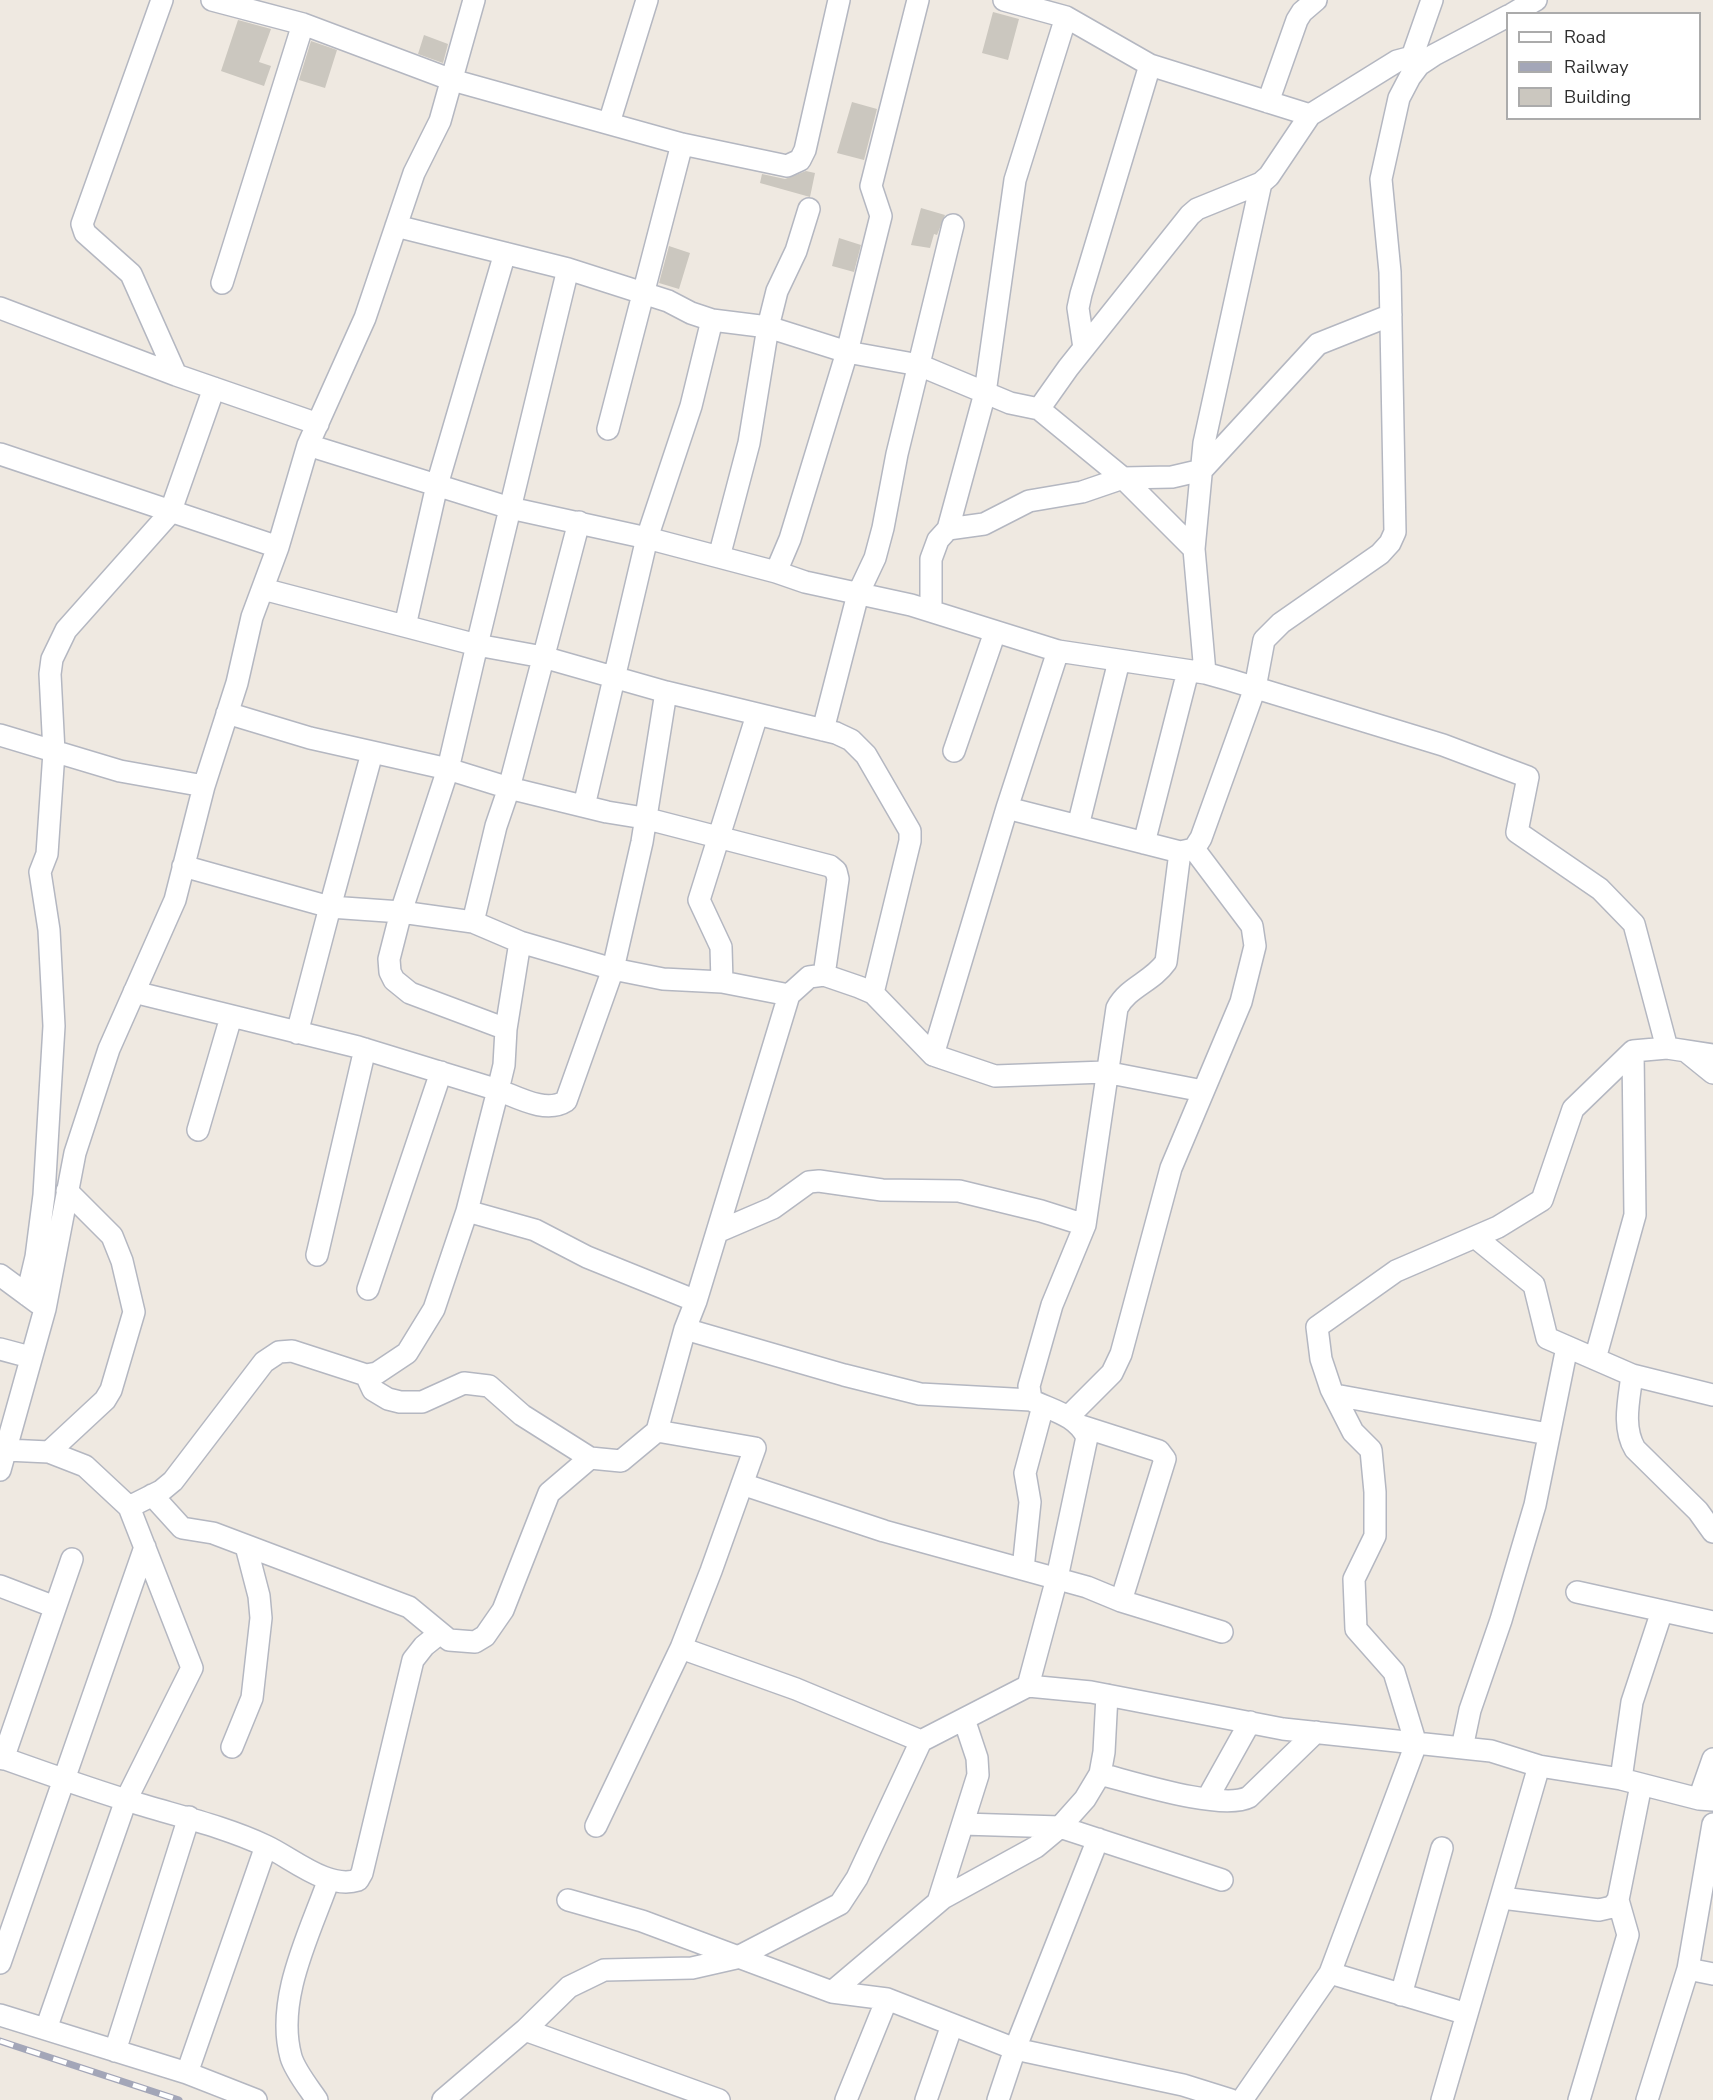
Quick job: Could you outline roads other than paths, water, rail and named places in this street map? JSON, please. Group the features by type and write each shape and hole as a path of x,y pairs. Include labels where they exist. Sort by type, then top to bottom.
{"street":[{"path":"162,0 82,224 85,233 131,274 176,375"},
{"path":"212,0 303,24 452,80 682,144 787,166 800,160 805,150 839,0"},
{"path":"609,123 647,0"},
{"path":"776,572 790,539 847,352 881,216 871,186 918,0"},
{"path":"1004,0 1066,17 1150,65 1311,115"},
{"path":"1269,102 1297,20 1302,12 1316,0"},
{"path":"1023,1569 1030,1502 1025,1473 1037,1403 1029,1386 1052,1305 1085,1225 1105,1072 1117,1008 1123,996 1157,975 1166,962 1187,851 1201,838 1255,688 1264,640 1271,632 1380,554 1390,543 1395,532 1390,272 1381,180 1399,98 1420,58 1432,0"},
{"path":"1515,12 1536,0"},
{"path":"67,1191 112,1236 122,1261 134,1312 111,1390 105,1400 49,1452 2,1464 45,1308 67,1191 75,1153 109,1049 175,900 204,786 227,713 252,617 278,547 308,445 365,318 414,173 440,121 452,80 467,4"},
{"path":"932,611 931,559 938,540 948,529 986,393 1015,180 1066,17"},
{"path":"1039,409 1190,214 1261,183 1269,176 1311,115 1397,61 1420,58 1506,17"},
{"path":"222,283 303,24"},
{"path":"1084,348 1078,308 1081,294 1150,65"},
{"path":"608,429 682,144"},
{"path":"1144,843 1196,672 1194,549 1204,443 1261,183"},
{"path":"719,557 749,443 768,327 777,291 796,251 809,209"},
{"path":"823,730 858,594 875,558 883,528 897,454 953,225"},
{"path":"396,226 568,269 642,293 712,320 768,327 847,352 919,365 1010,403 1039,409 1123,478 1194,549"},
{"path":"405,627 437,485 505,253"},
{"path":"506,1029 411,993 394,980 390,972 389,959 448,769 568,269"},
{"path":"0,308 176,375 318,424"},
{"path":"948,529 984,524 1029,501 1082,492 1123,478 1172,477 1202,470 1317,344 1391,315"},
{"path":"584,806 647,538 691,406 712,320"},
{"path":"27,1295 36,1257 44,1195 54,1026 49,930 40,872 46,854 54,752 50,674 59,642 170,513 214,388"},
{"path":"308,445 510,508 647,538 776,572 805,582 932,611 1058,651 1196,672 1255,688 1443,745 1528,777 1517,831 1600,889 1634,924 1677,1050 1713,1073"},
{"path":"0,454 170,513 278,547"},
{"path":"473,922 496,826 509,788 579,522"},
{"path":"263,589 477,645 543,657 666,692 836,733 859,747 910,831 910,841 873,993"},
{"path":"954,751 995,632"},
{"path":"933,1054 1007,808 1058,651"},
{"path":"1078,826 1119,661"},
{"path":"134,992 365,1049 542,1106 559,1105 566,1101 612,969 642,842 644,818 666,692"},
{"path":"227,713 372,753 448,769 509,788 644,818 830,866 836,871 838,879 824,975"},
{"path":"722,982 721,947 699,900 757,715"},
{"path":"0,735 120,771 204,786"},
{"path":"297,1033 372,753"},
{"path":"1007,808 1144,843 1187,851 1252,926 1255,946 1241,1002 1171,1168 1121,1354 1112,1373 1075,1421"},
{"path":"183,866 330,907 402,912 473,922 520,942 612,969 663,979 722,982 789,995"},
{"path":"129,1507 173,1481 264,1362 279,1352 292,1350 366,1375 377,1373 407,1353 415,1344 434,1309 467,1211 504,1065 506,1029 520,942"},
{"path":"366,1375 373,1390 388,1399 400,1402 422,1402 464,1383 489,1386 522,1414 590,1458 621,1461 657,1431 685,1329 696,1301 789,995 809,977 824,975 873,993 933,1054 996,1076 1105,1072 1203,1090"},
{"path":"198,1130 231,1017"},
{"path":"317,1255 365,1049"},
{"path":"1242,2100 1330,1973 1416,1744 1394,1672 1356,1629 1354,1579 1375,1536 1375,1492 1371,1450 1353,1432 1335,1395 1321,1359 1317,1327 1396,1271 1475,1237 1542,1200 1574,1109 1633,1051 1677,1050 1713,1055"},
{"path":"1595,1359 1635,1215 1633,1051"},
{"path":"368,1289 441,1072"},
{"path":"717,1232 773,1208 809,1182 819,1181 882,1190 959,1191 1041,1211 1085,1225"},
{"path":"467,1211 534,1230 587,1257 696,1301"},
{"path":"1475,1237 1534,1285 1547,1338 1632,1375 1713,1395"},
{"path":"0,1275 45,1308"},
{"path":"685,1329 844,1375 920,1394 1037,1403 1075,1421 1159,1451 1165,1459 1121,1601"},
{"path":"1462,1748 1470,1710 1501,1620 1534,1505 1567,1347"},
{"path":"0,1349 30,1357"},
{"path":"1632,1375 1626,1427 1629,1438 1635,1449 1698,1511 1713,1532"},
{"path":"1335,1395 1548,1434"},
{"path":"1029,1686 1057,1578 1087,1437 1075,1421"},
{"path":"597,1826 681,1648 755,1448 657,1431"},
{"path":"46,2029 126,1800 192,1668 129,1507 85,1466 49,1452"},
{"path":"152,1495 182,1528 213,1533 409,1606 439,1634 449,1640 475,1642 485,1636 503,1610 549,1492 590,1458"},
{"path":"742,1485 884,1531 1057,1578 1121,1601 1222,1632"},
{"path":"232,1747 252,1698 261,1618 259,1596 246,1545"},
{"path":"0,1963 145,1547"},
{"path":"72,1559 2,1758 126,1800 189,1817 266,1846 329,1879 349,1883 358,1880 362,1873 413,1660 423,1646 439,1634"},
{"path":"0,1586 55,1606"},
{"path":"1577,1592 1713,1622"},
{"path":"1621,1779 1632,1702 1662,1611"},
{"path":"681,1648 796,1689 921,1741"},
{"path":"443,2100 525,2030 569,1987 604,1970 692,1968 736,1958 840,1904 856,1878 921,1741 1029,1686 1107,1695 1316,1732 1491,1751 1539,1766 1621,1779 1706,1800 1713,1758"},
{"path":"832,1992 954,1890 1036,1847 1060,1827 1085,1799 1100,1774 1104,1752 1107,1695"},
{"path":"938,1902 978,1775 977,1758 964,1719"},
{"path":"1207,1799 1250,1722"},
{"path":"1100,1774 1207,1799 1230,1802 1249,1797 1316,1732"},
{"path":"1442,2100 1539,1766"},
{"path":"1502,1898 1599,1910 1612,1907 1618,1899 1641,1785"},
{"path":"116,2051 189,1817"},
{"path":"963,1824 1060,1827 1222,1880"},
{"path":"1647,2100 1688,1969 1713,1824"},
{"path":"998,2100 1098,1839"},
{"path":"186,2073 266,1846"},
{"path":"1401,1995 1442,1848"},
{"path":"317,2100 291,2059 287,2029 294,1978 329,1879"},
{"path":"1580,2100 1628,1935 1618,1899"},
{"path":"568,1900 642,1921 832,1992 887,1999 1016,2049 1183,2085 1231,2100"},
{"path":"1688,1969 1713,1974"},
{"path":"1330,1973 1467,2014"},
{"path":"846,2100 887,1999"},
{"path":"0,2015 186,2073 256,2100"},
{"path":"926,2100 952,2025"},
{"path":"525,2030 719,2100"}],"railway":[{"path":"0,2041 179,2100"}]}
